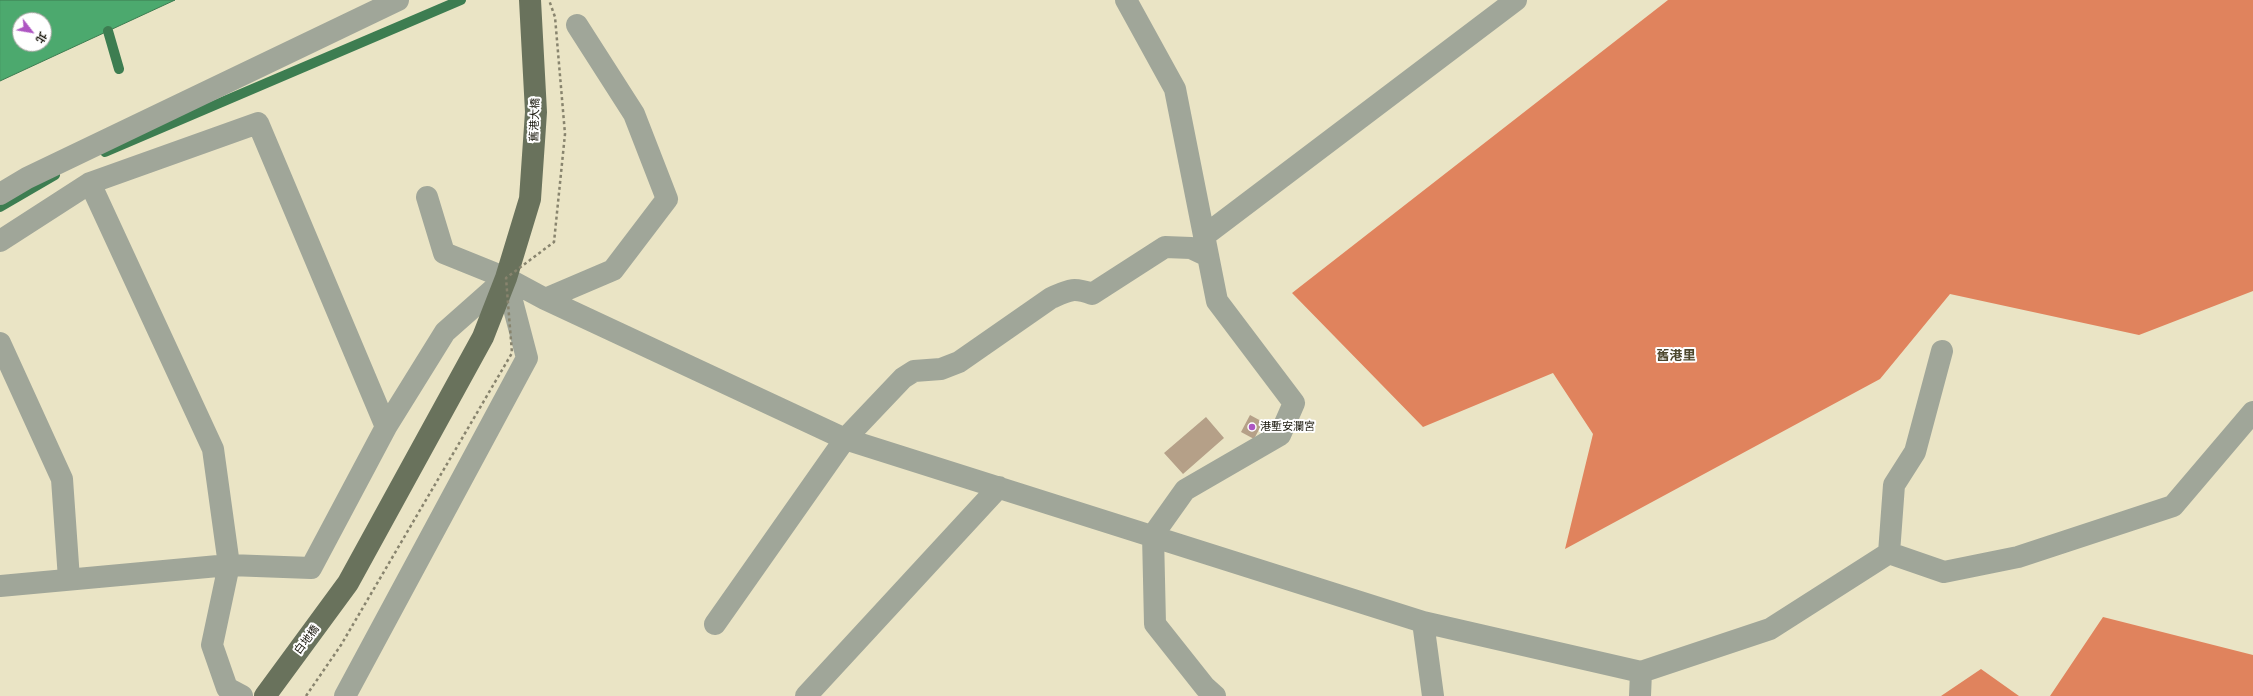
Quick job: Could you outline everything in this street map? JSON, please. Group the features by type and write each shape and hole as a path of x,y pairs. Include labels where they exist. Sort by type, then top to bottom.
{"main road":[{"name":"舊港大橋","path":"506,278 530,199 536,112 530,0"},
{"name":"白地橋","path":"265,696 348,583 483,337 506,278"}],"street":[{"path":"0,194 27,178 398,0"},
{"path":"1126,0 1175,90 1217,301 1294,403 1280,435 1185,490 1153,535 1155,624 1215,696"},
{"path":"715,624 845,439 903,378 914,371 941,369 959,362 1051,298 1067,290 1078,288 1092,294 1165,247 1191,248 1206,246 1516,0"},
{"path":"545,299 613,270 667,199 634,114 577,25"},
{"path":"0,241 90,183 258,123 386,427"},
{"path":"90,183 213,449 229,564 212,645 230,693"},
{"path":"427,197 444,253 506,278 545,299 845,439 1153,535 1423,622 1641,672 1770,630 1889,553"},
{"path":"0,586 229,564 311,568 386,427 445,332 506,278"},
{"path":"345,696 527,358 506,278"},
{"path":"0,343 62,479 69,579"},
{"path":"1889,553 1894,485 1915,452 1942,351"},
{"path":"1889,553 1944,572 2018,557 2173,506 2253,412"},
{"path":"806,696 999,487"},
{"path":"1423,622 1433,696"},
{"path":"1640,696 1641,672"}],"path":[{"path":"306,696 341,645 512,353 506,278 554,242 565,134 555,17 549,0"}],"shaded area":[{"path":"0,0 175,0 0,81"},
{"path":"1668,0 2253,0 2253,291 2139,335 1950,294 1880,379 1565,549 1593,434 1553,373 1423,427 1292,293"},
{"path":"2103,617 2253,655 2253,696 2050,696"},
{"path":"1981,669 2019,696 1941,696"}],"building":[{"name":"港塹安瀾宮","path":"1250,415 1263,422 1254,439 1241,432"},
{"path":"1206,417 1224,438 1183,474 1164,453"}],"waterway":[{"path":"105,152 461,0"},
{"path":"108,31 119,69"},
{"path":"0,207 55,175"}],"place":[{"name":"港塹安瀾宮","path":"1252,427"}],"district":[{"name":"舊港里","path":"1676,356"}]}
